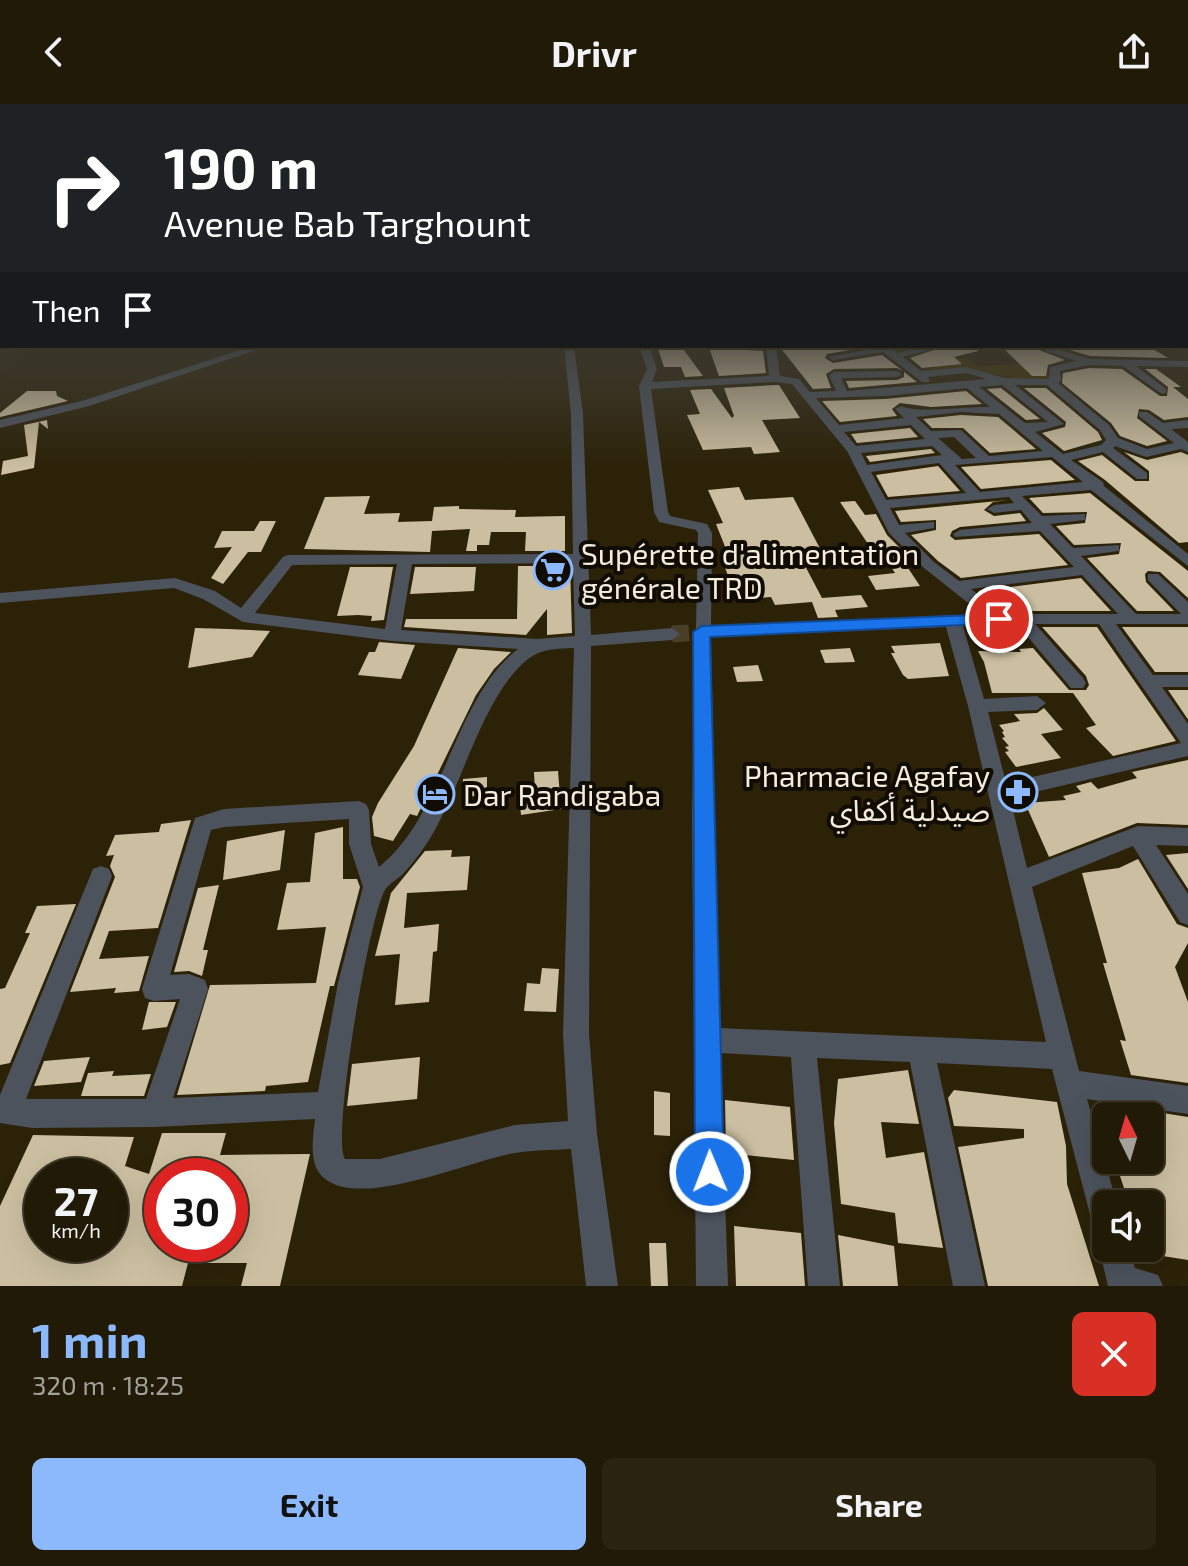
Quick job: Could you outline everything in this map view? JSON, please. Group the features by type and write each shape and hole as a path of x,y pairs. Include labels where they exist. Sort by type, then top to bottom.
{"street":[{"path":"0,424 85,404 223,359"},
{"path":"571,359 577,405 583,642 576,985 583,1134 602,1286"},
{"path":"649,359 652,369 645,386 661,512 664,519 695,523 705,533 702,632 712,1286"},
{"path":"773,359 775,379"},
{"path":"900,359 933,388"},
{"path":"1079,359 1089,362"},
{"path":"1123,361 1162,391"},
{"path":"820,408 933,388 1004,381 1050,382 1056,380 1054,369 1089,362 1188,364"},
{"path":"920,374 969,371 1004,381 1058,424 1029,429 1021,426"},
{"path":"946,372 1098,485 1188,561"},
{"path":"843,394 834,375 897,374"},
{"path":"645,386 775,379 795,381 853,450 894,530 929,565 999,619"},
{"path":"1050,382 1105,428 1109,445 1142,476"},
{"path":"809,395 890,398 932,438 976,496"},
{"path":"928,402 938,412"},
{"path":"837,429 961,409 1002,411"},
{"path":"1143,414 1186,446"},
{"path":"1160,427 1188,424"},
{"path":"853,450 957,433 986,460"},
{"path":"863,469 947,459 958,463 1059,456 1109,445 1146,453 1186,446"},
{"path":"881,505 1098,485"},
{"path":"1012,493 1132,619"},
{"path":"994,509 1024,506"},
{"path":"960,534 1080,517"},
{"path":"894,530 929,525"},
{"path":"1171,547 1188,544"},
{"path":"1069,553 1114,548"},
{"path":"243,617 288,560 582,558"},
{"path":"392,635 405,559"},
{"path":"957,586 1085,570"},
{"path":"1153,577 1188,611"},
{"path":"0,598 175,583 209,595 243,617 392,635 537,645 672,634"},
{"path":"702,632 999,619 1188,619"},
{"path":"1021,619 1077,683"},
{"path":"1104,619 1188,738"},
{"path":"953,621 1098,1190"},
{"path":"374,886 393,869 429,821 469,735 504,677 527,649 537,645"},
{"path":"1148,681 1188,681"},
{"path":"977,706 1037,703"},
{"path":"997,793 1188,749"},
{"path":"155,1113 196,989 189,986 154,989 202,824 224,818 359,810 360,844 374,886 347,1001 328,1105 326,1154 331,1166 341,1172 358,1175 380,1173 515,1139 583,1134"},
{"path":"1018,882 1138,835 1188,837"},
{"path":"1138,835 1187,911"},
{"path":"101,876 4,1110 155,1113 328,1105"},
{"path":"707,1040 1062,1056"},
{"path":"803,1044 824,1286"},
{"path":"921,1050 969,1286"},
{"path":"1069,1083 1188,1100"},
{"path":"1121,1262 1132,1285"}],"shaded area":[{"path":"968,359 977,366 1020,364 1028,374 1047,374 1051,379 1014,378 964,369 921,370 935,368 927,361"}],"building":[{"path":"661,359 691,359 703,376 685,377 681,367 664,367"},
{"path":"713,359 764,359 766,373 719,376"},
{"path":"789,359 827,359 833,363 887,359 903,371 897,368 834,369 826,374 831,388 813,389"},
{"path":"911,359 956,359 962,364 922,368"},
{"path":"1015,359 1065,360 1048,365 1046,376 1032,376"},
{"path":"1089,368 1122,369 1160,396 1167,396 1168,387 1145,369 1156,369 1181,387 1173,387 1188,399 1188,417 1164,420 1149,410 1139,409 1137,418 1167,441 1147,446 1120,436 1111,423 1062,383 1063,373"},
{"path":"904,372 917,382 849,388 846,381 897,380 904,377"},
{"path":"779,385 800,418 762,420 780,452 754,454 751,447 703,450 687,415 700,414 690,390 711,389 732,418 734,416 724,388"},
{"path":"1001,388 1040,419 1026,420 987,389"},
{"path":"1024,388 1046,388 1098,432 1102,440 1064,451 1042,433 1065,427 1066,422"},
{"path":"27,391 56,391 57,396 68,401 0,417 0,413"},
{"path":"966,391 982,404 931,407 900,403 892,409 897,416 840,422 822,401 885,399"},
{"path":"961,415 998,417 1036,449 990,453 963,428 932,428 923,419"},
{"path":"47,420 48,429 39,422 34,468 1,475 3,461 28,456 24,425"},
{"path":"910,428 918,437 857,443 851,434"},
{"path":"931,449 935,453 870,462 866,456"},
{"path":"1124,452 1147,460 1181,452 1188,455 1188,542 1179,543 1078,461 1102,455 1135,481 1149,481 1149,471"},
{"path":"1051,460 1075,480 981,489 961,467"},
{"path":"938,466 960,491 888,497 876,475"},
{"path":"739,487 745,500 793,497 826,560 803,562 822,598 861,595 868,607 835,610 838,617 818,618 812,602 775,605 771,597 737,600 720,554 728,554 716,524 723,523 708,490"},
{"path":"1090,493 1188,571 1188,598 1160,572 1148,571 1145,574 1146,582 1174,611 1137,611 1087,558 1119,554 1121,543 1074,545 1056,526 1085,523 1087,512 1043,513 1029,498"},
{"path":"370,496 364,514 400,513 398,522 432,521 434,507 459,506 459,509 516,510 515,517 565,516 565,551 525,551 526,532 491,532 489,545 477,545 477,551 466,551 470,529 432,531 430,552 304,549 325,497"},
{"path":"1008,500 993,502 984,510 994,516 1020,513 1026,521 960,527 950,536 955,540 1039,534 1068,565 961,578 911,535 936,530 936,520 901,522 895,511"},
{"path":"855,501 865,515 876,514 887,535 907,555 900,556 920,586 876,590 868,576 895,573 876,544 868,544 840,502"},
{"path":"260,521 276,521 261,552 248,552 223,584 211,578 232,547 214,548 222,531 254,531"},
{"path":"518,566 570,566 572,633 547,635 547,609 526,635 404,627 406,619 517,619"},
{"path":"350,567 393,567 384,620 371,621 372,616 337,616"},
{"path":"415,567 476,567 474,591 410,594"},
{"path":"1081,578 1111,611 1006,611 987,590"},
{"path":"1042,627 1097,627 1176,741 1113,756 1086,728 1096,725 1073,693 992,693 978,651 1021,652 1019,649 1033,648 1069,690 1086,690 1089,685 1086,676"},
{"path":"1122,627 1188,627 1188,672 1155,672"},
{"path":"195,628 270,631 252,657 188,668"},
{"path":"379,642 415,645 401,679 358,675 369,652 375,652"},
{"path":"940,643 949,676 908,679 891,653 895,653 891,646"},
{"path":"458,648 511,652 494,669 476,695 417,816 410,814 393,841 374,836 372,817 378,803 414,746"},
{"path":"850,648 855,662 825,663 820,650"},
{"path":"758,665 763,681 737,682 733,667"},
{"path":"1168,690 1188,690 1188,719 1187,718"},
{"path":"1044,708 1063,730 1041,734 1061,758 1016,767 1005,752 1009,751 1005,747 1009,746 1002,738 1005,737 1004,731 999,725 1020,721 1014,714 1037,713"},
{"path":"1188,760 1188,825 1137,823 1049,857 1025,803 1066,800 1063,796 1081,792 1076,786 1091,782 1098,789 1137,778 1132,772"},
{"path":"558,771 561,809 521,815 519,794 535,792 534,772"},
{"path":"487,777 487,795 463,797 463,779"},
{"path":"191,820 158,928 109,931 99,959 149,956 139,991 114,993 116,988 70,992 115,877 110,866 114,855 106,856 115,835 159,832 161,824"},
{"path":"343,827 343,879 357,879 360,887 334,986 330,986 308,1082 266,1086 265,1091 177,1095 210,985 316,983 326,927 277,930 287,883 310,882 315,833"},
{"path":"285,830 280,870 223,880 227,841"},
{"path":"452,850 451,857 470,856 467,890 407,893 404,928 439,924 429,1002 395,1005 400,954 375,956 391,893 425,851"},
{"path":"1188,853 1188,889 1166,855"},
{"path":"1138,859 1177,924 1188,928 1188,943 1175,967 1188,1002 1188,1083 1131,1075 1120,1040 1126,1041 1103,963 1107,963 1082,873 1119,868"},
{"path":"219,885 203,950 208,950 202,976 189,971 174,972 198,888"},
{"path":"76,904 10,1063 0,1065 0,989 5,988 30,933 25,933 37,906"},
{"path":"542,968 559,969 556,1012 524,1011 527,983 540,984"},
{"path":"149,1002 176,1002 167,1027 142,1030"},
{"path":"90,1057 81,1082 34,1086 44,1061"},
{"path":"420,1057 417,1099 347,1106 352,1064"},
{"path":"908,1070 919,1124 881,1122 886,1158 924,1152 943,1248 898,1243 895,1213 841,1204 834,1123 838,1079"},
{"path":"114,1071 112,1076 151,1074 144,1096 81,1096 88,1073"},
{"path":"954,1090 1057,1102 1066,1146 1067,1184 1099,1286 988,1286 958,1147 1024,1138 1024,1129 954,1126 948,1098"},
{"path":"654,1091 670,1093 670,1136 654,1135"},
{"path":"725,1100 790,1107 794,1160 726,1153"},
{"path":"1164,1113 1188,1117 1188,1260 1164,1256 1164,1190 1125,1190 1119,1174 1164,1174"},
{"path":"162,1133 226,1133 220,1155 310,1154 280,1286 241,1286 247,1263 188,1263 182,1286 0,1286 0,1206 33,1135 134,1137 127,1158 24,1158 24,1262 128,1262 128,1167 144,1172 144,1262 248,1262 248,1158 154,1158"},
{"path":"734,1226 801,1233 805,1286 736,1286"},
{"path":"838,1235 894,1246 898,1286 843,1286"},
{"path":"649,1243 666,1243 668,1286 651,1286"}],"tunnel":[{"path":"672,634 702,632"}],"place":[{"name":"Supérette d'alimentation générale TRD","path":"553,570"},
{"name":"Pharmacie Agafay صيدلية أكفاي","path":"1018,792"},
{"name":"Dar Randigaba","path":"435,794"}],"route":[{"path":"710,1172 703,863 702,632 999,619"}]}
